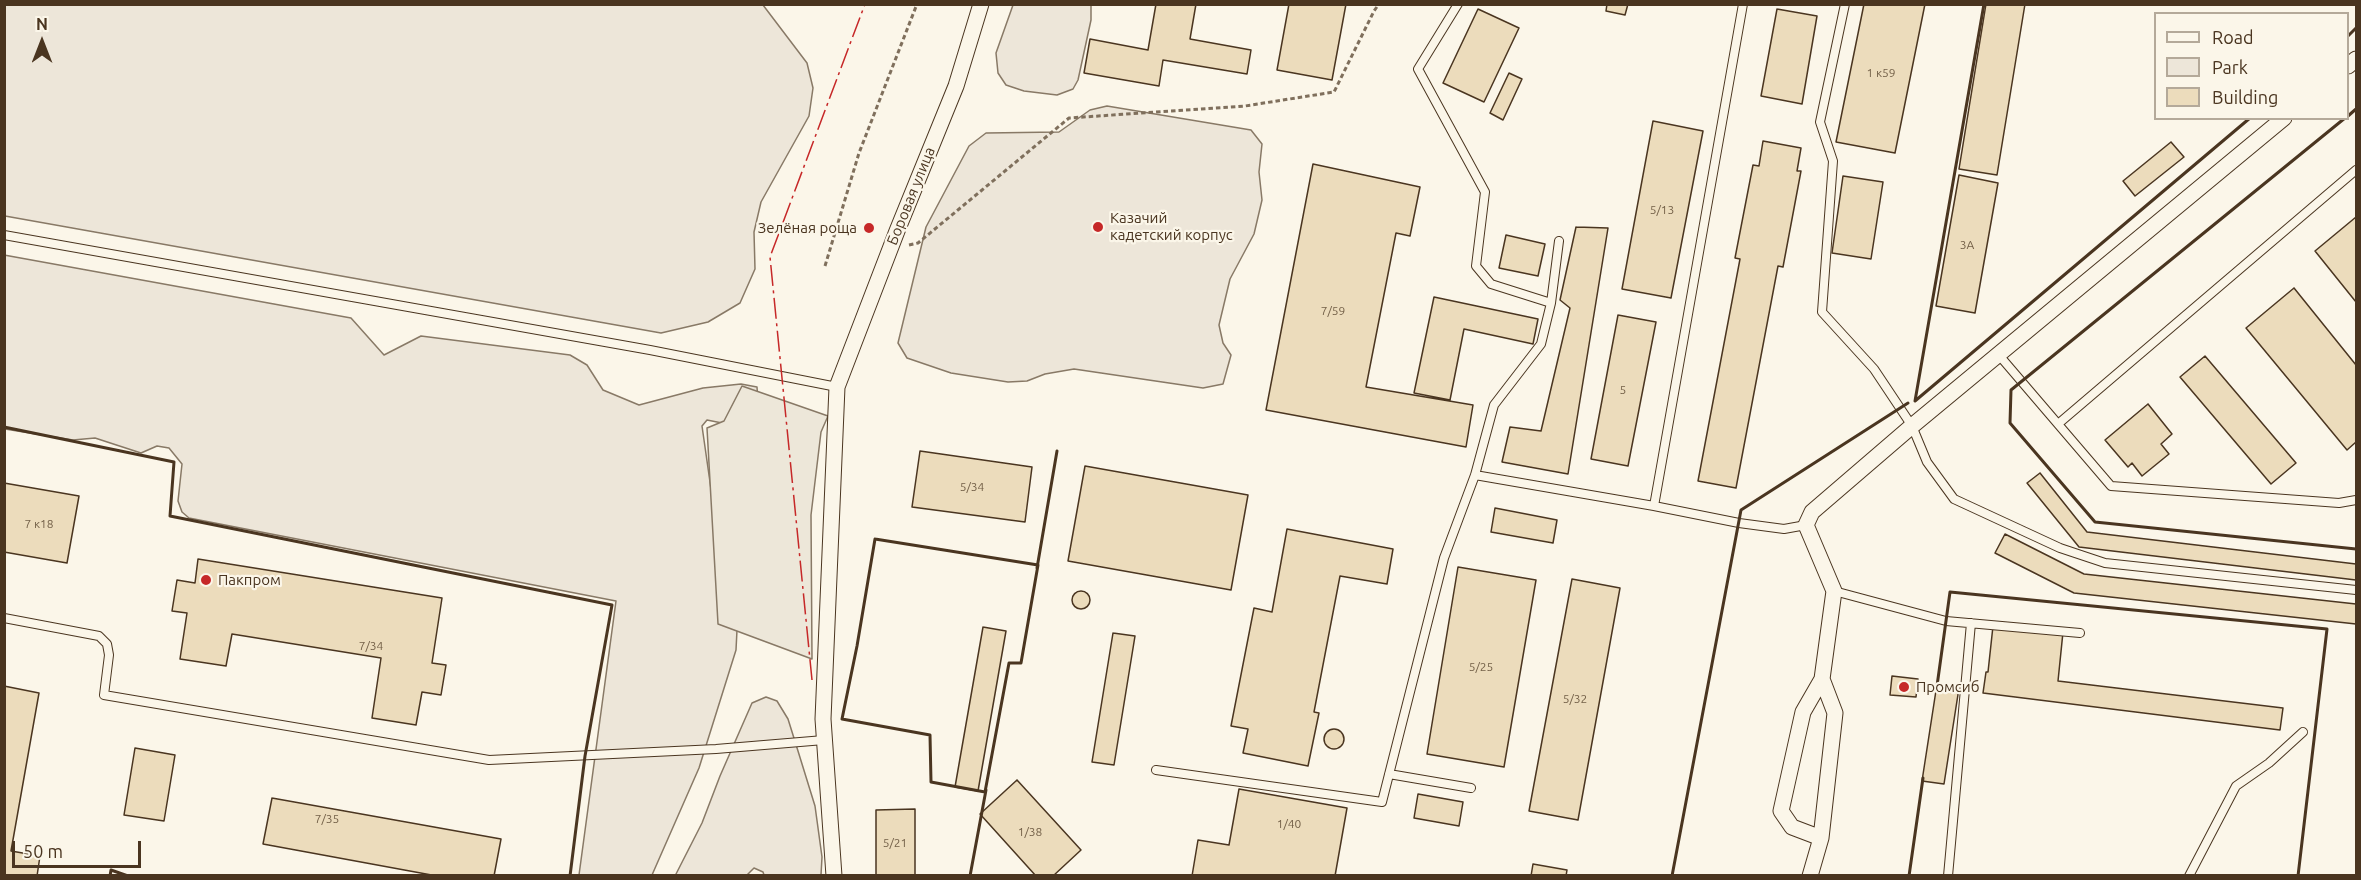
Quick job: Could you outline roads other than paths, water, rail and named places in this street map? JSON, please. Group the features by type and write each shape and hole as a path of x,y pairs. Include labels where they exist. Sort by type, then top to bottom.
{"street":[{"name":"Боровая улица","path":"834,876 823,719 837,387 956,86 981,4"},
{"path":"1821,838 1792,827 1781,811 1803,712 1822,679 1834,591 1806,525 1812,512 1998,354 2282,120"},
{"path":"1810,876 1821,838 1835,713 1822,679"}],"lane":[{"path":"1458,4 1418,69 1485,192 1476,266 1491,284 1551,303"},
{"path":"1654,506 1743,4"},
{"path":"1845,4 1820,122 1833,161 1822,312 1874,369 1912,426 1927,462 1954,499 2060,548 2105,564 2356,590"},
{"path":"2058,424 2356,170"},
{"path":"4,235 650,350 837,387"},
{"path":"1156,770 1382,802 1444,558 1475,475 1494,405 1540,344 1551,303 1559,241"},
{"path":"1998,354 2111,486 2339,503 2356,500"},
{"path":"1475,475 1784,529 1806,525"},
{"path":"1834,591 1946,621 2080,633"},
{"path":"4,618 99,636 107,645 109,655 104,695 489,760 716,749 824,740"},
{"path":"1948,876 1971,623"},
{"path":"2189,876 2236,786 2269,763 2303,732"},
{"path":"1389,774 1472,788"}],"place":[{"name":"Казачий кадетский корпус","path":"1098,227"},
{"name":"Зелёная роща","path":"869,228"},
{"name":"Пакпром","path":"206,580"},
{"name":"Промсиб","path":"1904,687"}]}
